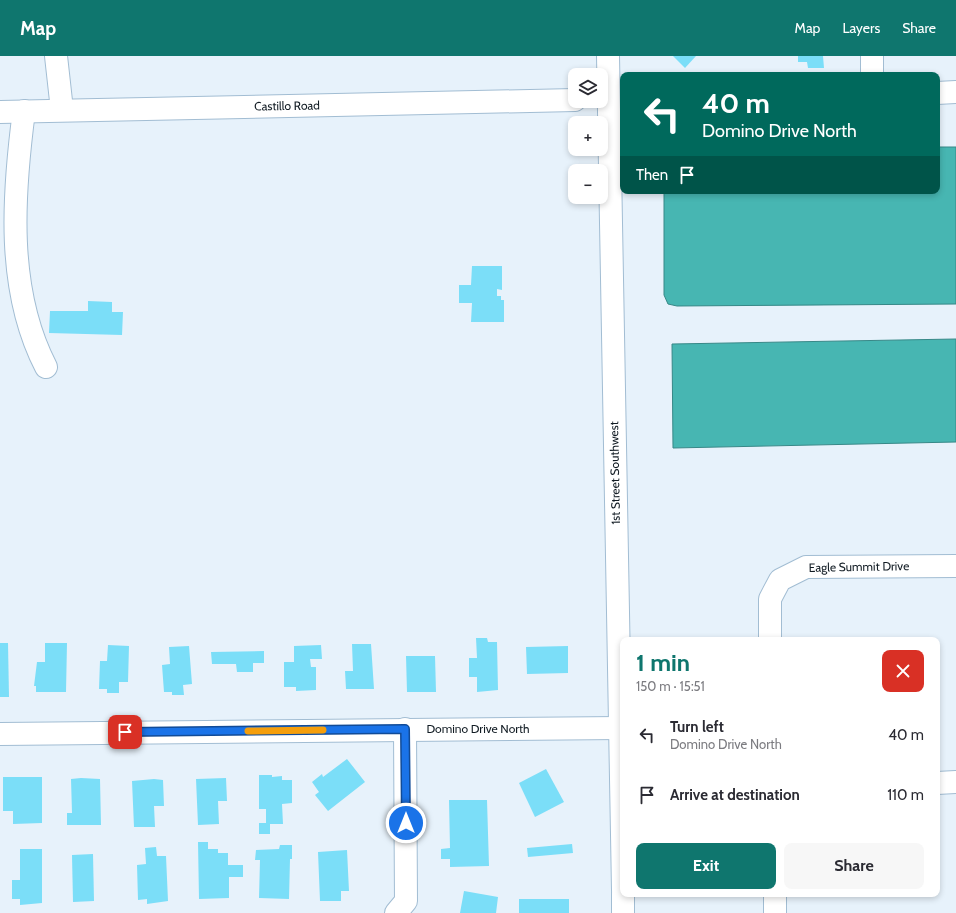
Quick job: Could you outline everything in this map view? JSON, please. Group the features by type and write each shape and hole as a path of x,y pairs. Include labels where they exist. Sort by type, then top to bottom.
{"street":[{"path":"56,56 62,110"},
{"name":"1st Street Southwest","path":"608,56 611,99 620,728"},
{"path":"872,56 872,72"},
{"path":"940,92 956,92"},
{"name":"Castillo Road","path":"0,112 568,100"},
{"path":"24,111 18,155 16,249 24,308 38,352 46,367"},
{"name":"Eagle Summit Drive","path":"770,637 770,599 780,580 806,567 956,566"},
{"name":"Domino Drive North","path":"0,734 620,728"},
{"path":"396,913 406,900 405,729"},
{"path":"940,783 956,782"},
{"path":"623,897 623,913"},
{"path":"775,897 775,913"}],"shaded area":[{"path":"940,147 956,147 956,304 677,306 668,304 664,295 664,194 940,194"},
{"path":"956,339 956,442 673,448 672,344"}],"building":[{"path":"673,56 696,56 685,68"},
{"path":"798,56 823,56 824,68 808,68 807,62 798,62"},
{"path":"472,266 502,266 502,290 497,289 497,296 501,296 501,300 504,300 504,322 471,322 472,303 459,303 459,285 471,285"},
{"path":"88,301 112,302 112,312 123,312 122,335 49,333 50,311 88,311"},
{"path":"476,638 487,638 488,642 497,642 498,690 477,692 477,677 469,677 469,658 477,658"},
{"path":"0,643 8,643 9,697 0,697"},
{"path":"45,643 67,643 66,692 36,692 36,686 34,686 37,662 45,662"},
{"path":"352,644 371,644 374,689 346,689 345,671 353,671"},
{"path":"108,645 129,646 128,682 119,682 119,693 107,693 107,689 99,689 100,661 107,661"},
{"path":"321,645 322,659 310,659 311,667 316,667 316,690 296,691 296,687 284,687 284,662 294,662 294,646"},
{"path":"189,646 192,684 183,685 184,695 172,695 172,692 164,692 162,665 170,664 169,647"},
{"path":"568,646 568,673 527,674 526,647"},
{"path":"264,651 264,663 253,663 253,672 237,672 236,664 212,664 211,652"},
{"path":"406,656 435,656 436,692 407,692"},
{"path":"347,759 365,782 328,811 315,795 319,792 312,782 322,774 323,777"},
{"path":"546,769 564,802 535,817 519,783"},
{"path":"259,775 272,775 272,777 282,776 282,780 292,780 292,803 282,804 283,824 270,824 270,834 259,834 259,823 266,823 266,809 259,809"},
{"path":"3,777 42,777 42,823 13,824 13,811 3,811"},
{"path":"226,778 227,801 218,801 219,824 198,825 196,779"},
{"path":"71,779 100,779 101,825 67,825 67,813 72,813"},
{"path":"154,779 163,780 164,806 154,806 155,827 134,827 132,781"},
{"path":"449,800 487,800 489,866 450,867 450,859 441,859 441,849 450,848"},
{"path":"198,842 208,842 208,849 218,849 218,853 228,853 228,865 243,865 243,877 229,877 229,898 199,899"},
{"path":"572,844 573,853 528,857 527,848"},
{"path":"280,845 292,845 292,859 290,859 289,899 259,898 260,860 255,860 256,850 279,849"},
{"path":"156,847 157,856 166,856 168,901 147,904 147,899 138,900 137,865 146,864 145,848"},
{"path":"20,849 42,849 42,903 20,905 20,899 12,899 12,880 20,880"},
{"path":"347,850 349,891 341,891 341,901 320,901 318,852"},
{"path":"93,854 94,901 73,902 72,855"},
{"path":"464,891 498,897 496,913 460,913"},
{"path":"519,899 569,899 569,913 519,913"}],"slow traffic":[{"path":"248,731 323,730"}],"route":[{"path":"125,732 405,729 406,823"}]}
